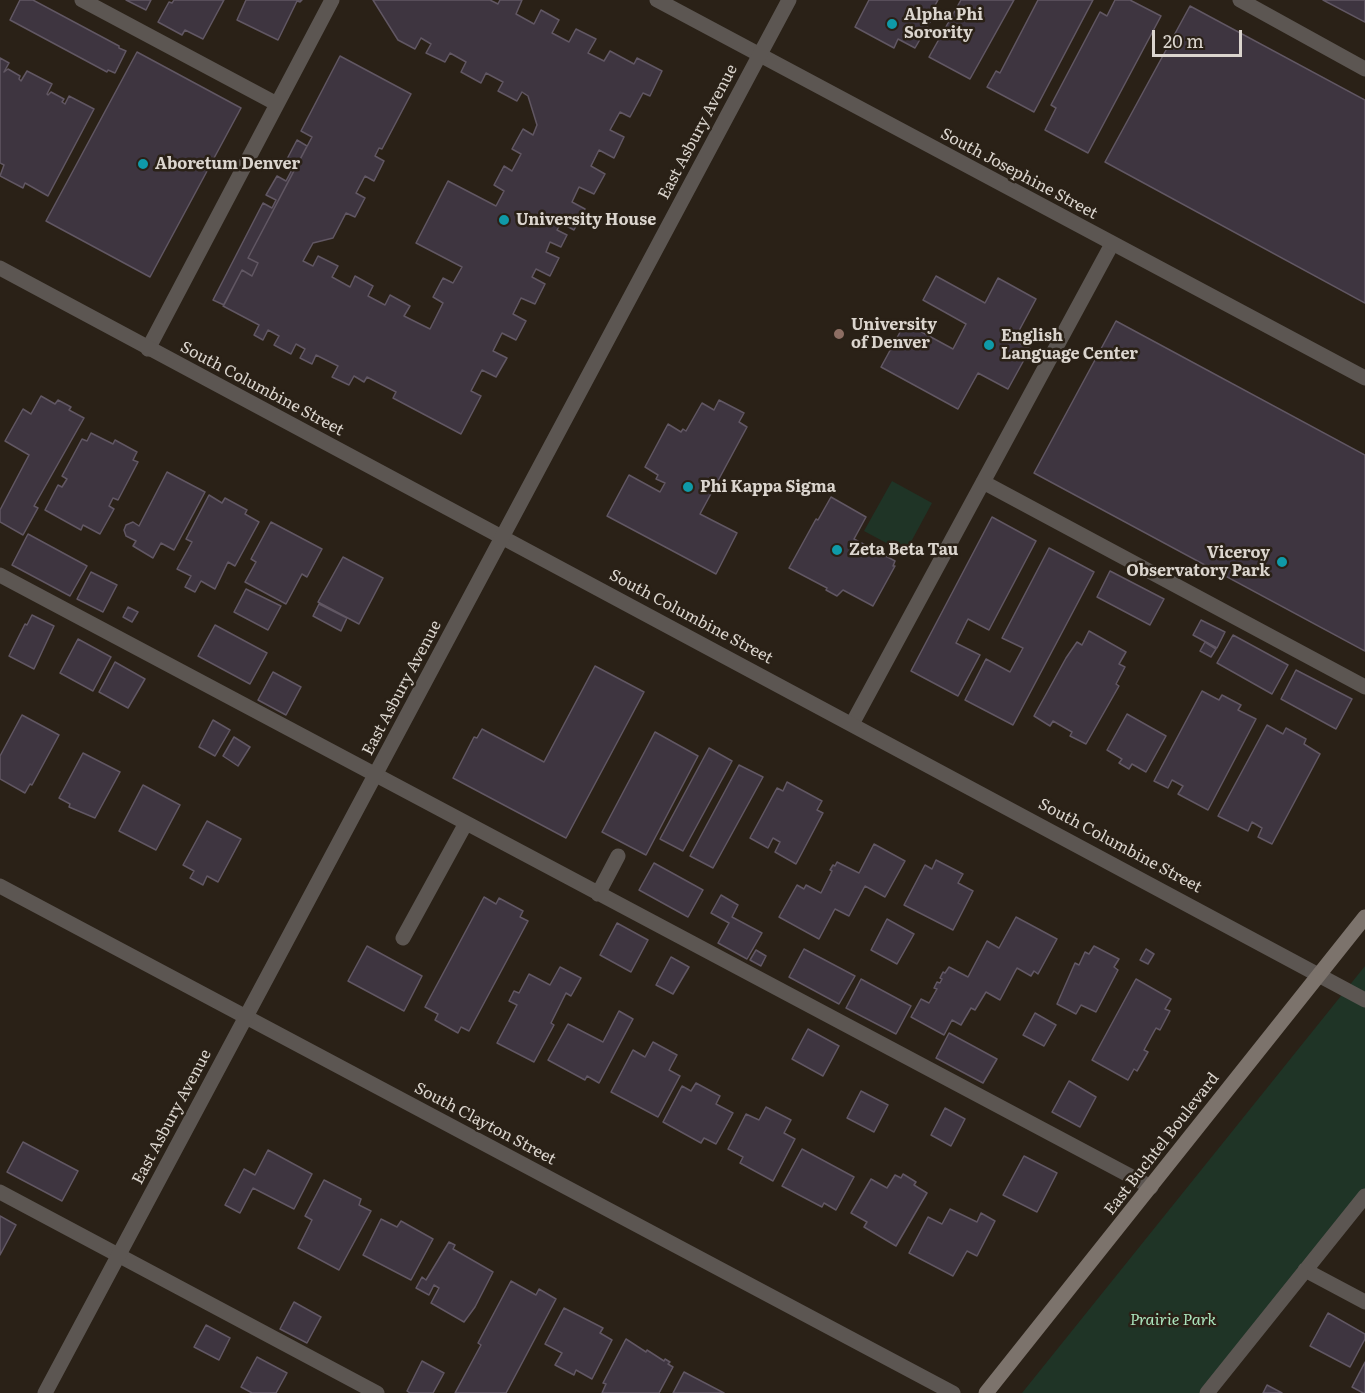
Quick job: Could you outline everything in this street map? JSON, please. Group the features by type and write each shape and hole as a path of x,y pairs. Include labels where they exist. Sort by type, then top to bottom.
{"main road":[{"name":"East Buchtel Boulevard","path":"986,1393 1365,917"}],"street":[{"path":"82,0 277,104"},
{"path":"148,349 332,0"},
{"name":"South Josephine Street","path":"657,0 1365,378"},
{"name":"East Asbury Avenue","path":"45,1393 789,0"},
{"path":"1240,0 1365,69"},
{"path":"852,724 1112,244"},
{"name":"South Columbine Street","path":"0,268 1251,936 1365,1000"},
{"path":"983,482 1365,687"},
{"path":"0,575 1151,1187"},
{"path":"403,938 466,823"},
{"path":"598,894 618,856"},
{"name":"South Clayton Street","path":"0,886 953,1393"},
{"path":"0,1192 377,1393"},
{"path":"1207,1393 1365,1196"},
{"path":"1305,1270 1365,1302"}],"green space":[{"path":"892,481 932,503 905,553 864,531"},
{"name":"Prairie Park","path":"1365,966 1365,1196 1207,1393 1022,1393"}],"building":[{"path":"20,0 33,0 126,51 115,73 108,70 107,72 10,20"},
{"path":"126,0 151,0 146,10"},
{"path":"174,0 224,0 203,39 185,30 182,35 158,22 169,2 172,3"},
{"path":"246,0 302,0 297,1 278,40 237,20"},
{"name":"University House","path":"373,0 490,0 498,4 500,0 522,0 516,14 534,24 541,10 559,20 552,33 569,42 576,29 596,39 588,53 604,61 610,51 634,64 637,58 662,71 650,96 643,93 630,117 620,112 610,130 624,137 614,158 599,150 591,166 605,174 594,194 579,187 572,202 585,209 574,230 561,223 557,230 567,235 561,247 550,242 546,252 559,258 550,276 536,269 532,277 545,284 535,304 521,298 513,314 526,321 516,340 502,333 493,351 507,358 496,377 482,370 471,391 481,396 461,434 393,398 396,392 367,377 364,382 354,376 349,385 332,377 338,366 316,355 312,364 300,358 305,349 296,344 291,354 274,345 279,336 268,330 263,340 254,335 259,325 223,306 242,270 252,276 258,263 248,258 312,137 301,131 340,56 411,94 382,149 379,148 375,156 384,161 374,181 365,176 356,193 365,198 355,217 346,213 333,238 313,243 303,261 313,266 318,256 338,266 332,277 350,287 355,276 373,286 368,296 385,305 390,295 410,306 404,316 430,329 443,303 433,297 443,278 453,283 462,267 416,243 448,181 496,206 504,191 494,185 504,166 512,171 521,154 512,149 523,129 533,135 537,125 528,96 522,92 517,101 498,91 503,82 486,73 481,83 461,72 466,62 450,53 445,62 426,53 431,44 421,38 415,49 398,40"},
{"name":"Alpha Phi Sorority","path":"869,0 938,0 927,20 930,22 915,48 898,39 894,48 855,27"},
{"path":"961,0 1014,0 970,79 929,57"},
{"path":"1038,0 1093,0 1034,112 987,87 996,71 1000,73"},
{"path":"1115,0 1130,0 1161,16 1088,153 1045,130 1056,108 1051,105 1100,12 1107,16"},
{"path":"1323,0 1365,0 1365,22"},
{"path":"1190,6 1365,100 1365,303 1105,162"},
{"name":"Aboretum Denver","path":"137,52 241,108 150,277 46,221"},
{"path":"0,58 9,63 4,72 8,69 20,76 21,81 27,71 52,84 48,95 51,92 64,99 62,102 65,104 69,96 94,109 48,196 25,183 23,188 0,176 4,165 0,163"},
{"path":"297,140 307,146 248,258 258,263 252,276 242,270 224,305 213,300 263,203 272,208 276,200 266,195 277,176 286,181 295,164 287,159"},
{"name":"English Language Center","path":"936,276 985,303 998,278 1036,299 1014,340 1030,349 1008,389 978,373 958,409 881,367 905,323 953,349 966,324 923,300"},
{"name":"Viceroy Observatory Park","path":"1116,321 1365,455 1365,651 1034,473"},
{"path":"41,396 55,404 58,400 71,407 69,410 84,418 34,506 38,508 23,535 0,522 0,510 29,455 5,441 23,409 31,414"},
{"name":"Phi Kappa Sigma","path":"719,400 744,413 739,422 747,427 700,514 737,533 716,574 607,516 629,475 660,492 665,483 656,479 658,475 645,467 668,424 681,432 683,429 686,431 702,403 714,410"},
{"path":"91,433 113,444 115,440 137,452 133,460 138,462 118,500 113,498 109,506 114,509 100,534 83,525 81,530 45,510 58,485 62,487 67,479 62,476 82,439 87,441"},
{"path":"167,472 205,492 174,550 161,543 153,558 133,546 136,541 126,536 124,530 126,525 133,522 139,526"},
{"path":"209,495 222,503 225,498 247,510 245,514 259,522 235,566 228,562 215,589 201,581 195,592 185,587 191,576 177,569 192,542 186,539"},
{"name":"Zeta Beta Tau","path":"831,497 866,517 854,539 895,561 893,566 895,566 873,606 843,590 837,596 826,590 827,588 789,568"},
{"path":"992,517 1036,541 989,630 968,619 956,643 980,655 958,696 911,671"},
{"path":"271,522 322,549 307,577 302,574 286,604 245,582 256,562 251,559"},
{"path":"28,534 87,566 70,596 12,565"},
{"path":"1049,548 1094,572 1013,725 965,700 986,659 1010,672 1023,648 1002,638"},
{"path":"343,557 383,578 359,624 318,602"},
{"path":"1110,571 1164,599 1150,625 1097,597"},
{"path":"91,572 117,585 103,612 77,599"},
{"path":"246,589 281,606 268,630 234,612"},
{"path":"319,604 347,618 341,631 313,616"},
{"path":"128,607 138,612 132,622 123,617"},
{"path":"32,615 54,626 34,669 9,656"},
{"path":"1201,620 1225,632 1217,648 1193,635"},
{"path":"215,625 267,653 250,684 198,656"},
{"path":"1089,631 1126,652 1119,664 1125,667 1116,684 1119,686 1086,744 1070,736 1072,732 1053,721 1050,726 1034,716 1066,658 1077,642 1082,645"},
{"path":"1233,635 1288,665 1272,694 1217,663"},
{"path":"78,639 111,657 93,691 60,673"},
{"path":"1205,642 1216,649 1211,657 1200,651"},
{"path":"115,662 145,679 128,708 99,692"},
{"path":"595,666 644,692 566,838 453,778 474,737 477,738 482,729 544,762"},
{"path":"1296,670 1352,699 1336,729 1281,699"},
{"path":"273,672 301,687 286,715 258,700"},
{"path":"1202,691 1219,700 1222,695 1241,705 1238,710 1256,719 1208,810 1178,794 1183,786 1172,780 1168,788 1154,781"},
{"path":"1127,714 1166,736 1146,772 1132,764 1129,769 1119,763 1122,759 1107,750"},
{"path":"22,715 59,735 32,785 30,784 25,793 0,779 0,756"},
{"path":"213,720 230,730 215,756 199,747"},
{"path":"1267,725 1283,734 1286,728 1306,739 1304,744 1320,754 1272,844 1258,837 1262,828 1252,822 1248,831 1218,816"},
{"path":"655,732 698,756 646,855 602,832"},
{"path":"234,737 250,747 238,766 223,756"},
{"path":"709,748 732,761 683,851 660,839"},
{"path":"83,753 120,772 95,818 69,807 70,804 59,798"},
{"path":"739,765 763,777 713,868 690,856"},
{"path":"787,782 822,801 817,810 823,813 796,864 775,852 780,842 773,838 768,848 750,838 777,788 783,791"},
{"path":"143,785 180,805 156,850 119,831"},
{"path":"207,821 241,839 218,882 207,876 203,885 190,878 194,871 183,865"},
{"path":"874,844 905,861 885,897 865,886 849,916 835,909 819,939 779,917 797,885 804,889 806,885 821,893 832,871 830,870 837,862 859,873"},
{"path":"936,860 963,874 958,883 973,891 953,930 904,905 925,865 932,869"},
{"path":"654,863 703,890 688,917 639,890"},
{"path":"721,895 738,905 732,917 762,933 747,959 718,943 729,923 711,913"},
{"path":"484,897 496,904 499,898 523,911 520,917 528,921 469,1031 461,1027 458,1033 435,1020 438,1014 425,1007"},
{"path":"1016,917 1057,939 1038,974 1034,971 1031,976 1017,968 1000,1000 986,992 975,1010 971,1008 961,1025 952,1020 944,1035 911,1017 921,999 929,1003 937,989 934,988 937,982 940,983 943,972 945,973 949,967 968,977 987,941 999,948"},
{"path":"887,919 914,934 897,964 871,950"},
{"path":"617,923 648,940 631,972 600,955"},
{"path":"367,946 422,976 404,1011 348,981"},
{"path":"1094,946 1119,959 1114,967 1118,970 1096,1012 1081,1005 1076,1014 1057,1004 1075,963 1079,965 1085,952 1089,954"},
{"path":"804,949 855,976 839,1004 789,977"},
{"path":"1146,949 1154,954 1148,964 1140,960"},
{"path":"756,950 766,956 761,966 750,960"},
{"path":"671,957 689,967 673,994 656,985"},
{"path":"560,967 581,978 571,996 566,993 551,1023 554,1025 534,1062 497,1043 517,1005 509,1001 514,991 519,993 529,974 550,985"},
{"path":"861,979 911,1006 896,1034 846,1008"},
{"path":"1136,979 1171,999 1165,1009 1170,1011 1160,1030 1156,1028 1144,1050 1148,1052 1137,1071 1134,1069 1128,1080 1092,1060"},
{"path":"619,1011 633,1019 599,1083 587,1076 585,1080 548,1060 568,1024 603,1042"},
{"path":"1035,1013 1056,1025 1044,1046 1023,1035"},
{"path":"808,1029 839,1046 823,1076 792,1059"},
{"path":"949,1033 997,1059 983,1083 936,1058"},
{"path":"653,1042 677,1055 669,1070 680,1076 658,1117 611,1092 633,1050 645,1057"},
{"path":"1069,1081 1096,1097 1080,1127 1052,1112"},
{"path":"696,1083 720,1096 716,1104 733,1113 716,1144 704,1138 701,1143 663,1122 682,1086 691,1091"},
{"path":"861,1091 888,1105 874,1132 847,1118"},
{"path":"766,1107 791,1120 784,1133 795,1139 773,1181 740,1163 743,1157 728,1149 746,1114 759,1120"},
{"path":"945,1108 965,1119 951,1146 931,1135"},
{"path":"23,1142 78,1171 62,1201 7,1172"},
{"path":"802,1149 854,1177 836,1210 824,1203 822,1207 782,1186"},
{"path":"268,1150 312,1174 294,1209 253,1188 240,1213 225,1205 244,1169 255,1175"},
{"path":"1024,1156 1057,1173 1037,1212 1003,1195"},
{"path":"903,1174 927,1193 896,1246 864,1227 867,1222 851,1213 871,1179 887,1188 895,1175 901,1178"},
{"path":"324,1180 361,1199 359,1205 371,1211 339,1270 298,1248 312,1220 305,1216"},
{"path":"950,1209 977,1222 981,1213 995,1221 977,1256 967,1251 953,1276 909,1253 928,1217 942,1224"},
{"path":"0,1216 16,1225 0,1255"},
{"path":"381,1219 397,1227 401,1221 433,1239 411,1280 363,1255"},
{"path":"449,1242 455,1245 453,1249 493,1272 475,1307 464,1322 431,1303 439,1288 434,1285 429,1295 416,1288 422,1277 426,1280"},
{"path":"511,1281 536,1295 539,1289 556,1299 506,1393 455,1393 481,1345 478,1343"},
{"path":"294,1302 321,1317 307,1343 280,1329"},
{"path":"564,1308 603,1328 600,1333 612,1340 592,1379 576,1370 574,1375 555,1365 562,1353 545,1344"},
{"path":"1328,1313 1365,1334 1365,1339 1350,1367 1310,1346"},
{"path":"206,1325 230,1338 219,1360 194,1347"},
{"path":"626,1339 646,1352 647,1350 664,1361 665,1359 670,1362 668,1364 673,1367 659,1393 602,1393 606,1384 603,1383"},
{"path":"257,1357 287,1373 276,1393 252,1393 241,1387"},
{"path":"422,1361 444,1373 433,1393 410,1393 407,1391"},
{"path":"1365,1362 1365,1393 1363,1393 1352,1387"},
{"path":"684,1372 724,1393 673,1393"},
{"path":"1267,1385 1282,1393 1263,1393"}],"place":[{"name":"Alpha Phi Sorority","path":"892,24"},
{"name":"Aboretum Denver","path":"143,164"},
{"name":"University House","path":"504,220"},
{"name":"University of Denver","path":"839,334"},
{"name":"English Language Center","path":"989,345"},
{"name":"Phi Kappa Sigma","path":"688,487"},
{"name":"Zeta Beta Tau","path":"837,550"},
{"name":"Viceroy Observatory Park","path":"1282,562"}]}
